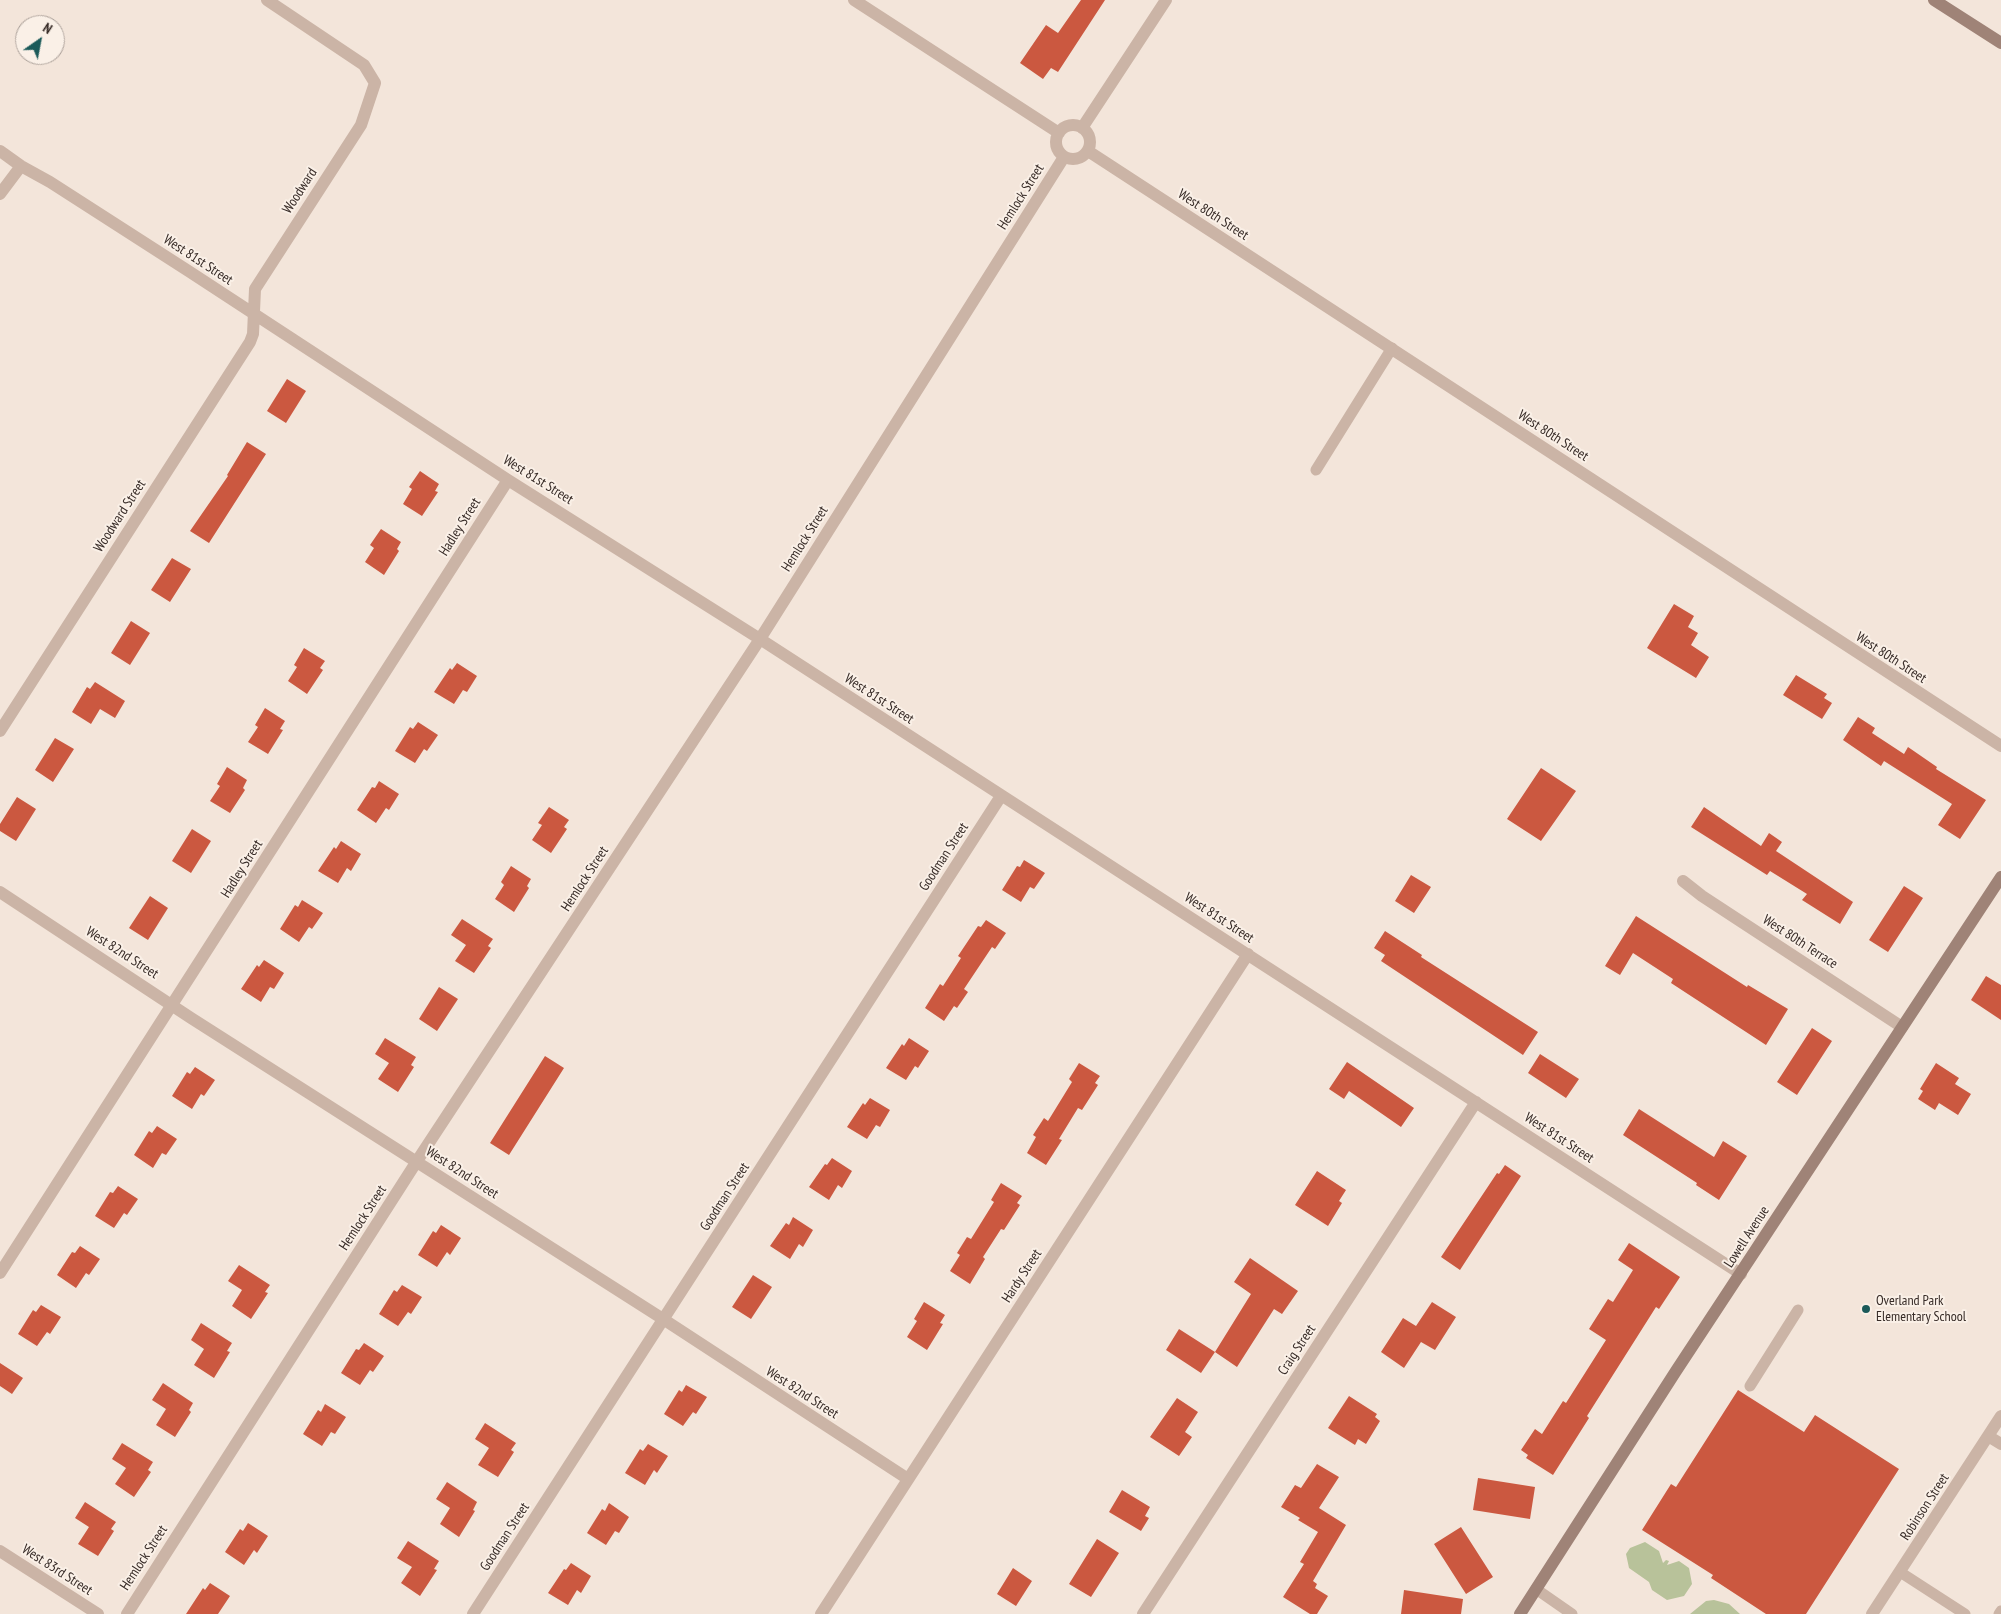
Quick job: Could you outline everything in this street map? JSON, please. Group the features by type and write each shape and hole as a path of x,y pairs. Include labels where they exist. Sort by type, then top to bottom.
{"street":[{"name":"Woodward","path":"254,314 255,289 361,125 375,83 364,64 267,0"},
{"path":"854,0 1059,133"},
{"path":"1082,128 1166,0"},
{"path":"1934,0 2001,43"},
{"path":"1073,125 1082,128 1090,140 1088,151 1079,159 1074,160 1064,156 1056,146 1056,137 1063,128 1073,125"},
{"name":"West 81st Street","path":"0,151 508,480 760,639 1741,1274"},
{"name":"West 80th Street","path":"1088,151 2001,746"},
{"name":"Hemlock Street","path":"127,1614 417,1161 760,639 1064,156"},
{"path":"0,194 21,166"},
{"name":"Woodward Street","path":"0,731 250,342 254,334 254,314"},
{"name":"Hadley Street","path":"0,1273 508,480"},
{"name":"Goodman Street","path":"473,1614 1000,796"},
{"name":"Lowell Avenue","path":"1520,1614 2001,877"},
{"name":"West 80th Terrace","path":"1683,881 1702,896 1902,1027"},
{"name":"West 82nd Street","path":"0,892 908,1479"},
{"name":"Hardy Street","path":"821,1614 1248,954"},
{"name":"Craig Street","path":"1143,1614 1476,1102"},
{"name":"Robinson Street","path":"1872,1614 2001,1416"},
{"path":"1988,1436 2001,1444"},
{"name":"West 83rd Street","path":"0,1552 98,1614"}],"lane":[{"path":"1316,470 1392,348"},
{"path":"1750,1386 1798,1310"},
{"path":"1900,1572 1965,1614"},
{"path":"1536,1589 1572,1614"}],"green space":[{"path":"1645,1542 1659,1551 1663,1563 1666,1560 1669,1561 1667,1565 1679,1561 1689,1568 1692,1584 1684,1596 1667,1600 1652,1590 1649,1582 1629,1568 1626,1554 1630,1548"},
{"path":"1714,1600 1729,1604 1740,1614 1690,1614 1706,1601"}],"building":[{"path":"1081,0 1105,0 1058,72 1051,68 1043,79 1020,63 1046,25 1058,33"},
{"path":"287,379 306,391 286,423 267,411"},
{"path":"247,442 266,454 209,543 190,531 228,476"},
{"path":"420,471 439,484 435,491 438,492 422,516 403,504 412,489 409,487"},
{"path":"381,529 401,542 397,549 399,551 384,575 365,562 374,548 370,545"},
{"path":"172,558 191,569 170,602 151,590"},
{"path":"1674,604 1694,616 1688,627 1698,633 1691,645 1709,657 1696,678 1647,648"},
{"path":"131,621 150,633 130,665 111,653"},
{"path":"304,648 325,661 320,668 323,670 307,694 288,681 297,667 294,665"},
{"path":"457,663 477,676 467,692 463,690 454,704 434,692 450,668 452,670"},
{"path":"1796,675 1827,694 1824,698 1832,703 1822,719 1783,695"},
{"path":"95,682 125,701 115,718 100,709 91,724 72,712 87,687 90,689"},
{"path":"265,708 285,721 280,729 283,730 268,754 248,742 258,727 255,725"},
{"path":"1858,717 1875,728 1872,733 1904,754 1908,747 1937,767 1936,769 1986,800 1960,839 1938,825 1952,804 1884,761 1881,766 1843,740"},
{"path":"418,722 438,735 427,751 424,749 415,763 395,751 410,727 413,729"},
{"path":"55,738 74,749 53,782 35,770"},
{"path":"227,767 247,780 243,788 245,790 230,813 210,801 220,786 217,784"},
{"path":"1541,768 1576,791 1541,841 1507,819"},
{"path":"379,781 399,794 389,810 386,808 376,823 357,810 372,787 375,788"},
{"path":"17,797 36,809 16,841 0,831 0,824"},
{"path":"549,807 569,820 564,827 567,829 551,853 532,840 542,825 538,823"},
{"path":"1704,807 1761,846 1769,833 1782,842 1776,851 1853,902 1840,924 1802,900 1807,894 1770,871 1767,875 1691,827"},
{"path":"192,829 211,841 191,873 172,861"},
{"path":"341,841 361,854 351,871 347,868 338,883 318,871 334,847 336,849"},
{"path":"1024,860 1045,873 1034,889 1030,887 1021,902 1002,890 1017,866 1020,867"},
{"path":"511,866 531,879 527,886 529,888 514,912 495,899 504,885 501,882"},
{"path":"1411,875 1431,887 1414,913 1395,901"},
{"path":"1904,886 1923,898 1888,952 1869,940"},
{"path":"150,896 168,908 148,940 129,928"},
{"path":"302,900 323,913 312,929 309,927 299,942 280,929 295,905 298,907"},
{"path":"1636,916 1747,987 1748,985 1788,1009 1766,1045 1671,983 1673,979 1633,953 1620,975 1605,966"},
{"path":"462,919 493,939 488,946 491,948 474,973 455,961 466,945 451,935"},
{"path":"986,920 1006,933 995,949 992,947 964,989 968,992 957,1008 954,1006 944,1021 925,1008 940,984 943,986 961,958 958,956 978,926 981,927"},
{"path":"1385,931 1422,955 1421,957 1538,1032 1523,1055 1381,961 1385,955 1374,948"},
{"path":"264,960 284,973 274,989 270,987 261,1002 241,989 257,965 259,967"},
{"path":"1986,976 2001,985 2001,1020 1971,1000"},
{"path":"439,987 458,999 437,1031 419,1019"},
{"path":"1812,1028 1832,1041 1797,1095 1777,1082"},
{"path":"385,1038 416,1057 411,1065 414,1067 398,1092 378,1079 389,1063 375,1054"},
{"path":"909,1038 929,1051 918,1068 915,1066 906,1080 886,1068 902,1044 904,1046"},
{"path":"1540,1054 1579,1079 1566,1098 1528,1073"},
{"path":"545,1056 564,1068 509,1155 490,1143"},
{"path":"1347,1062 1414,1108 1401,1127 1349,1091 1344,1099 1329,1089"},
{"path":"1079,1063 1100,1076 1095,1083 1098,1085 1082,1110 1078,1108 1059,1139 1062,1140 1046,1165 1027,1153 1036,1137 1033,1135 1044,1118 1048,1121 1072,1082 1069,1079"},
{"path":"1936,1063 1959,1078 1955,1084 1971,1094 1958,1115 1939,1103 1935,1110 1918,1099 1923,1091 1920,1089"},
{"path":"195,1067 215,1080 204,1096 201,1094 192,1109 172,1096 187,1072 190,1074"},
{"path":"870,1098 890,1110 880,1127 876,1125 867,1139 847,1127 863,1103 865,1105"},
{"path":"1639,1109 1714,1157 1723,1141 1747,1156 1719,1200 1696,1185 1697,1183 1623,1135"},
{"path":"157,1126 177,1139 166,1155 162,1153 153,1168 134,1155 149,1131 152,1133"},
{"path":"832,1158 852,1171 842,1188 838,1185 829,1200 809,1187 825,1164 827,1165"},
{"path":"1505,1165 1521,1176 1460,1270 1441,1257 1497,1173 1499,1174"},
{"path":"1317,1171 1346,1190 1339,1201 1342,1203 1328,1226 1295,1205"},
{"path":"1001,1183 1022,1196 1017,1203 1020,1205 1004,1230 1001,1229 983,1257 985,1259 970,1284 950,1271 960,1255 957,1253 967,1237 971,1239 994,1202 991,1200"},
{"path":"118,1186 138,1199 127,1215 124,1213 114,1228 95,1216 110,1192 113,1193"},
{"path":"793,1217 813,1230 803,1247 799,1244 790,1259 770,1246 786,1223 789,1225"},
{"path":"441,1225 461,1238 450,1255 447,1252 437,1267 418,1255 433,1231 436,1233"},
{"path":"1629,1243 1680,1277 1659,1309 1656,1307 1587,1416 1589,1418 1553,1475 1526,1458 1528,1455 1521,1450 1535,1429 1542,1434 1563,1401 1566,1403 1606,1340 1589,1329 1608,1299 1613,1302 1633,1270 1618,1260"},
{"path":"80,1246 100,1259 89,1275 86,1273 76,1288 57,1275 72,1252 75,1253"},
{"path":"1250,1258 1298,1291 1282,1314 1274,1309 1237,1367 1215,1352 1251,1294 1234,1282"},
{"path":"239,1265 270,1285 265,1292 268,1293 251,1319 232,1306 242,1290 228,1281"},
{"path":"753,1275 772,1287 751,1319 732,1307"},
{"path":"402,1285 422,1297 411,1314 408,1312 398,1326 379,1314 394,1290 397,1292"},
{"path":"924,1302 945,1315 940,1323 943,1324 927,1350 907,1337 917,1321 914,1319"},
{"path":"1432,1302 1456,1317 1435,1350 1421,1342 1404,1368 1381,1352 1403,1318 1416,1326"},
{"path":"41,1305 61,1317 50,1334 47,1332 37,1346 18,1334 33,1310 36,1312"},
{"path":"201,1323 232,1343 227,1351 230,1352 214,1378 194,1365 204,1349 191,1340"},
{"path":"1179,1329 1215,1352 1201,1373 1166,1350"},
{"path":"364,1343 384,1356 373,1372 370,1370 360,1385 341,1373 356,1349 359,1350"},
{"path":"0,1363 23,1378 12,1394 0,1386"},
{"path":"163,1383 193,1403 189,1410 191,1412 175,1437 156,1425 166,1409 152,1400"},
{"path":"686,1385 707,1397 696,1414 693,1412 683,1426 664,1414 679,1390 682,1392"},
{"path":"1738,1390 1804,1432 1815,1415 1899,1469 1806,1614 1766,1614 1711,1578 1713,1575 1642,1530 1671,1484 1676,1487"},
{"path":"1349,1396 1377,1414 1375,1417 1380,1421 1366,1444 1358,1439 1355,1445 1328,1428"},
{"path":"1177,1398 1198,1412 1185,1432 1192,1437 1179,1456 1150,1437"},
{"path":"325,1404 346,1417 335,1434 331,1432 322,1446 303,1434 318,1410 321,1412"},
{"path":"485,1423 516,1443 511,1450 514,1452 498,1477 478,1465 489,1448 475,1439"},
{"path":"122,1443 153,1462 148,1470 151,1472 134,1497 115,1484 126,1468 112,1459"},
{"path":"648,1444 668,1456 657,1473 654,1470 645,1485 625,1473 640,1449 643,1451"},
{"path":"1317,1464 1339,1477 1319,1508 1346,1525 1313,1581 1317,1584 1315,1588 1328,1596 1317,1614 1310,1614 1283,1597 1304,1564 1300,1562 1318,1532 1298,1520 1300,1518 1281,1507 1295,1485 1301,1488"},
{"path":"1478,1478 1535,1487 1530,1519 1473,1510"},
{"path":"447,1482 477,1502 473,1510 475,1511 459,1537 440,1524 450,1508 436,1499"},
{"path":"1122,1490 1150,1507 1145,1516 1149,1518 1141,1531 1109,1512"},
{"path":"85,1502 116,1522 111,1529 114,1531 98,1556 78,1544 89,1527 75,1518"},
{"path":"609,1503 629,1517 619,1533 615,1531 606,1545 587,1533 602,1509 605,1511"},
{"path":"248,1523 268,1536 257,1553 254,1550 244,1565 225,1552 240,1529 243,1531"},
{"path":"1461,1527 1493,1577 1466,1594 1434,1544"},
{"path":"1097,1539 1119,1553 1091,1597 1069,1584"},
{"path":"408,1541 439,1561 434,1569 437,1570 420,1596 401,1583 412,1567 397,1558"},
{"path":"571,1563 591,1576 581,1593 577,1590 568,1605 548,1593 564,1569 566,1570"},
{"path":"1013,1568 1032,1581 1016,1606 997,1594"},
{"path":"210,1583 230,1596 218,1614 186,1614 203,1588 205,1590"},
{"path":"1404,1590 1463,1599 1461,1614 1401,1614"}],"place":[{"name":"Overland Park Elementary School","path":"1866,1309"}]}
